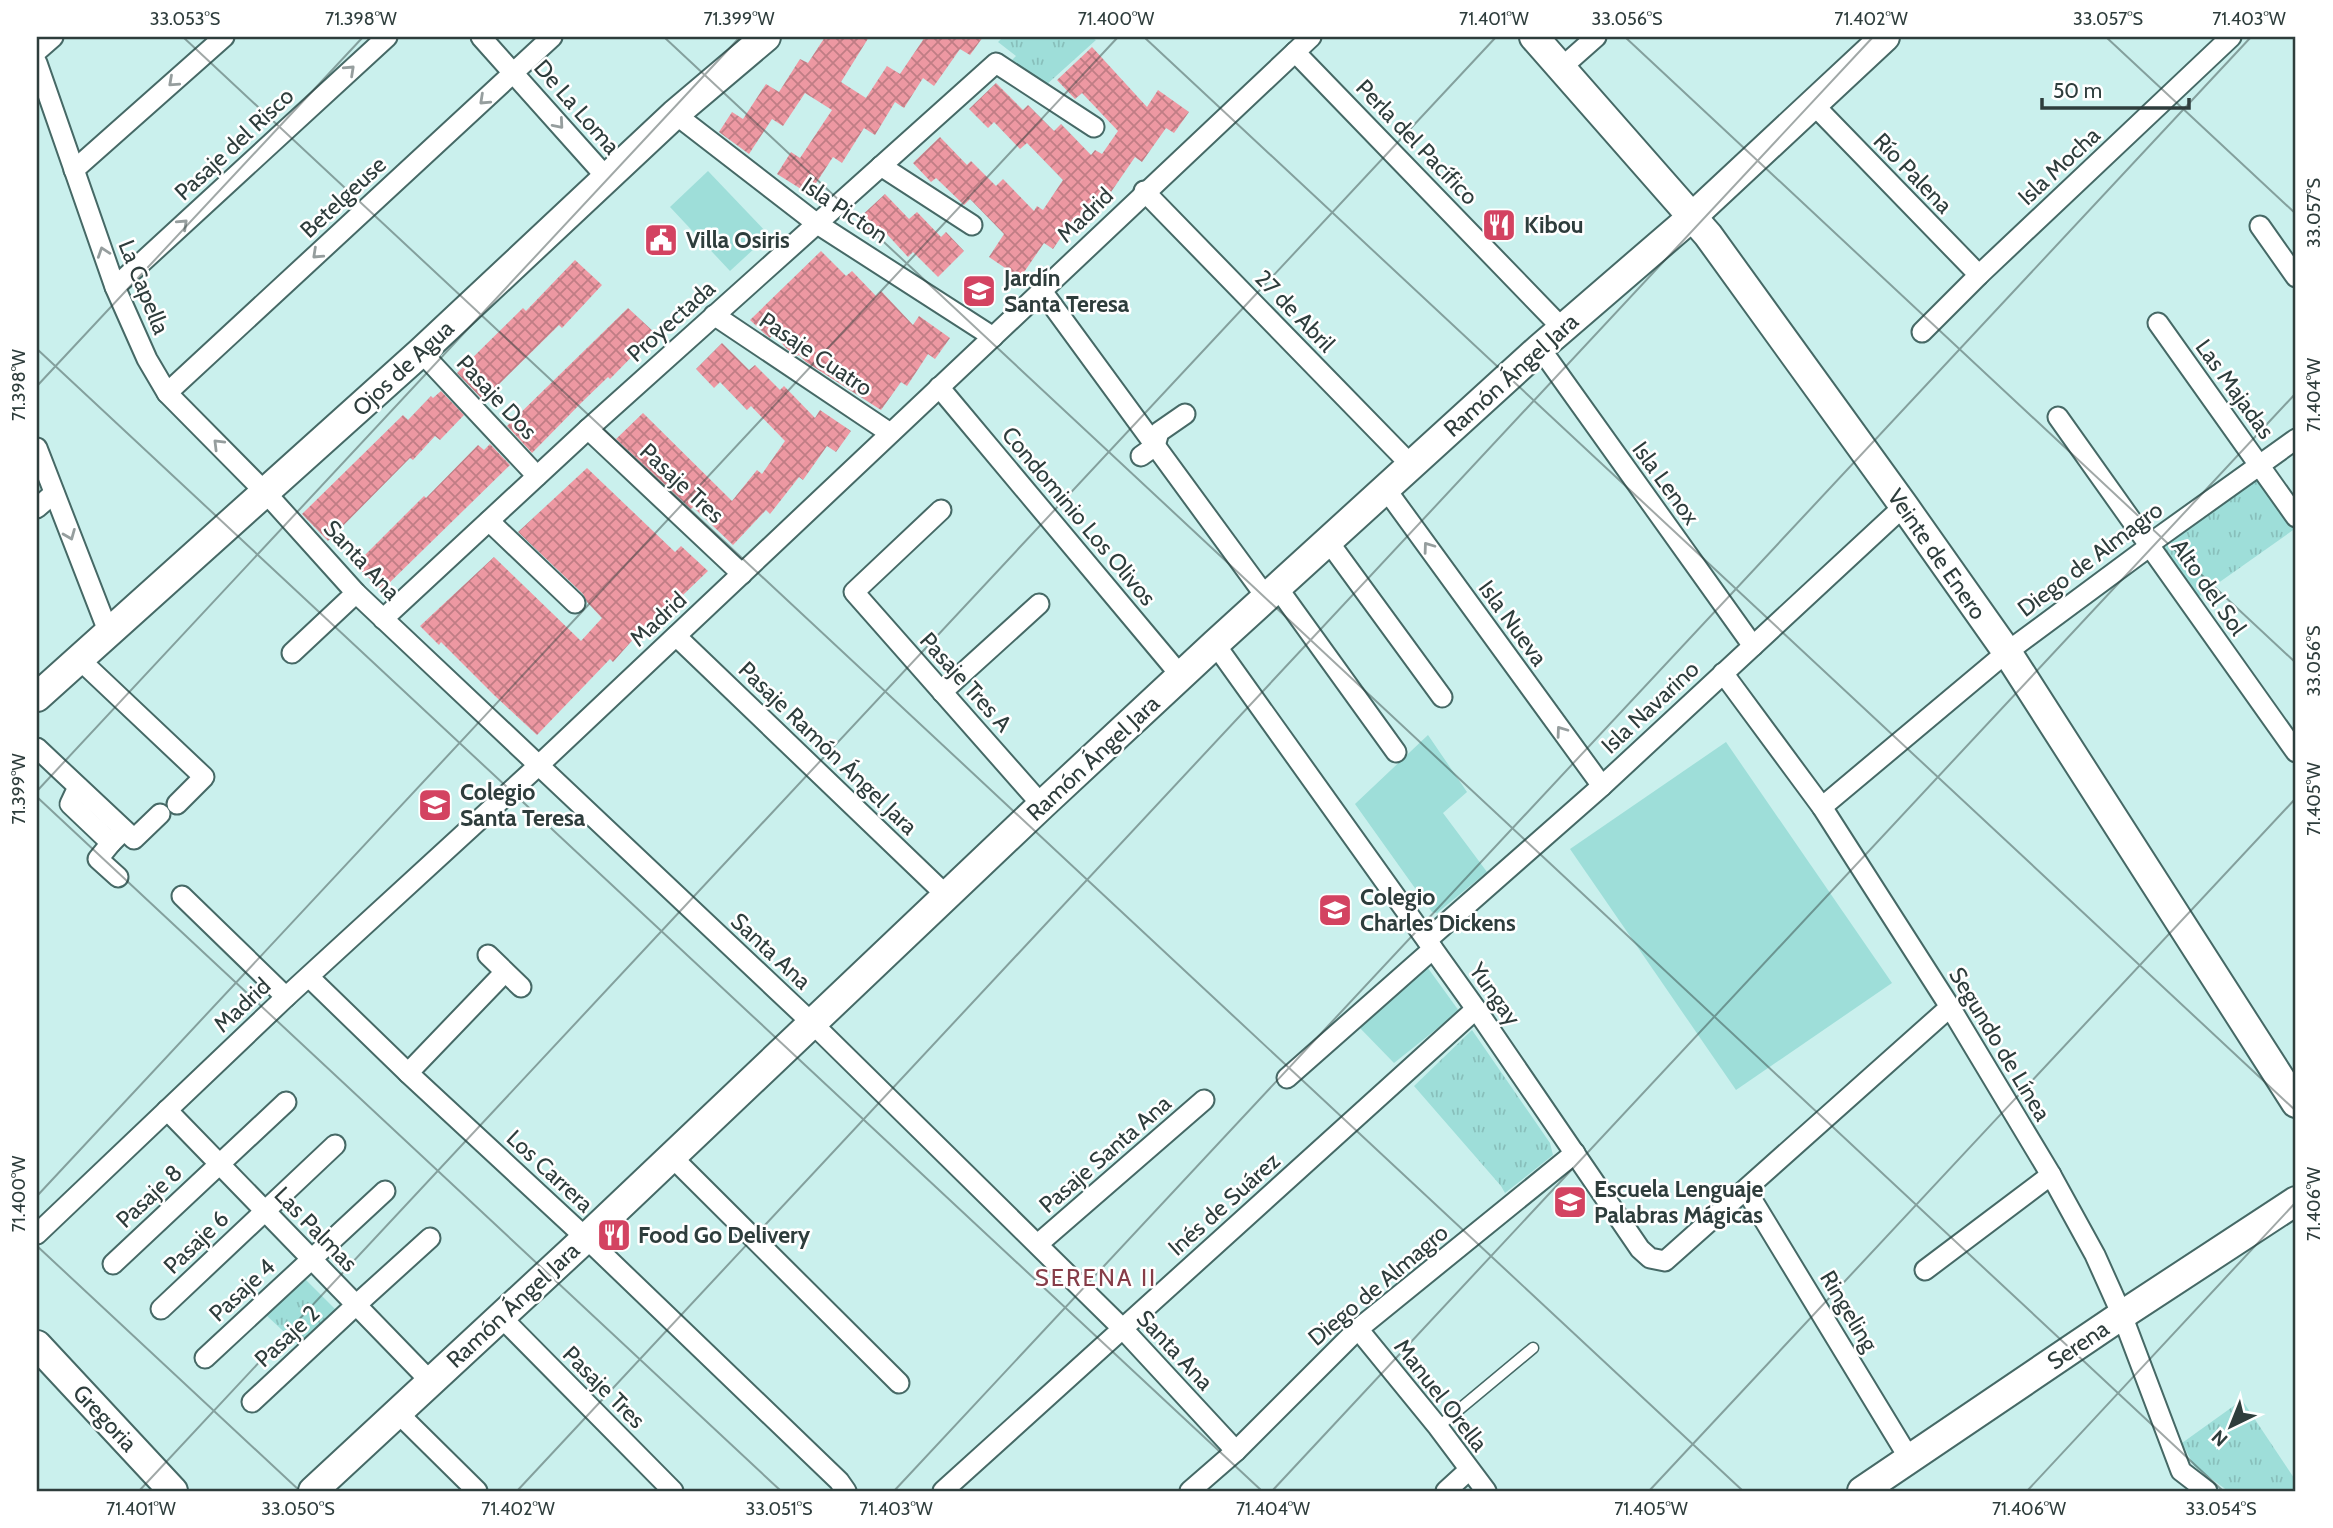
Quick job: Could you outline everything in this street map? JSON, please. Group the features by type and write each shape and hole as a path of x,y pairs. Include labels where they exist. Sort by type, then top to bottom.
{"street":[{"path":"37,51 53,37"},
{"path":"74,170 224,37"},
{"name":"Pasaje del Risco","path":"115,287 387,37"},
{"name":"De La Loma","path":"481,37 607,178"},
{"name":"Betelgeuse","path":"167,393 552,37"},
{"name":"Ojos de Agua","path":"37,696 421,352 675,114 766,37"},
{"name":"Madrid","path":"37,1234 286,997 539,765 1042,291 1144,191 1311,37"},
{"name":"Veinte de Enero","path":"1534,37 1693,215 1904,506 2007,652 2296,1103"},
{"path":"1561,68 1596,37"},
{"name":"Ramón Ángel Jara","path":"313,1491 586,1238 1215,644 1562,328 1693,215 1885,37"},
{"name":"Isla Mocha","path":"1922,332 2231,37"},
{"name":"Perla del Pacífico","path":"1295,52 1562,328"},
{"name":"La Capella","path":"37,63 115,287 147,359 167,393 266,493"},
{"name":"Proyectada","path":"383,619 588,429 996,63 1094,127"},
{"name":"Río Palena","path":"1813,104 1979,275"},
{"name":"Isla Picton","path":"675,114 816,223 993,337"},
{"path":"881,166 972,225"},
{"name":"27 de Abril","path":"1144,191 1411,465"},
{"path":"2260,226 2296,277"},
{"path":"1042,291 1148,451 1272,592 1396,752"},
{"name":"Pasaje Cuatro","path":"714,315 890,433"},
{"name":"Las Majadas","path":"2158,323 2296,517"},
{"name":"Isla Lenox","path":"1540,348 1753,646"},
{"name":"Pasaje Dos","path":"421,352 537,477"},
{"name":"Condominio Los Olivos","path":"939,387 1181,677"},
{"path":"1148,451 1159,432 1185,414"},
{"name":"Alto del Sol","path":"2058,417 2296,752"},
{"name":"Pasaje Tres","path":"588,429 742,574"},
{"name":"Diego de Almagro","path":"1822,807 2007,652 2155,540 2296,439"},
{"path":"37,448 108,631"},
{"name":"Isla Nueva","path":"1385,488 1601,786"},
{"path":"37,508 54,493"},
{"name":"Santa Ana","path":"266,493 356,593 812,1023 1038,1244 1122,1328 1236,1451"},
{"name":"Isla Navarino","path":"1287,1077 1904,506"},
{"name":"Pasaje Tres A","path":"941,510 854,592 1042,805"},
{"path":"489,521 575,603"},
{"path":"1328,541 1442,697"},
{"path":"292,653 356,593"},
{"path":"942,692 1039,604"},
{"name":"Pasaje Ramón Ángel Jara","path":"676,636 947,896"},
{"name":"Yungay","path":"1215,644 1476,1009 1640,1249 1650,1258 1665,1261 1746,1190"},
{"path":"37,748 78,787 117,836 134,839 204,778 78,658"},
{"name":"Segundo de Línea","path":"1723,673 1822,807 1950,1007 2051,1175 2095,1255 2122,1315 2189,1491"},
{"path":"117,836 98,859 118,877"},
{"path":"182,896 286,997"},
{"path":"488,955 521,987"},
{"path":"408,1073 505,972"},
{"name":"Los Carrera","path":"309,977 586,1238 839,1481 846,1491"},
{"path":"1746,1190 1950,1007"},
{"name":"Inés de Suárez","path":"943,1491 1476,1009"},
{"name":"Pasaje Santa Ana","path":"1038,1244 1204,1100"},
{"name":"Pasaje 8","path":"113,1264 286,1102"},
{"name":"Las Palmas","path":"167,1110 431,1382"},
{"name":"Pasaje 6","path":"161,1309 335,1144"},
{"name":"Diego de Almagro","path":"1190,1491 1236,1451 1358,1329 1575,1153"},
{"path":"671,1156 899,1383"},
{"path":"1925,1270 2051,1175"},
{"name":"Ringeling","path":"1746,1190 1909,1458"},
{"name":"Pasaje 4","path":"205,1357 385,1191"},
{"name":"Serena","path":"1862,1491 2296,1201"},
{"name":"Pasaje 2","path":"252,1402 430,1238"},
{"name":"Pasaje Tres","path":"501,1317 673,1491"},
{"name":"Manuel Orella","path":"1358,1329 1486,1491"},
{"name":"Gregoria","path":"37,1345 173,1491"},
{"path":"398,1413 477,1491"},
{"path":"1446,1491 1469,1470"},
{"path":"2181,1471 2207,1491"}],"lane":[{"path":"1438,1427 1533,1348"}],"green space":[{"path":"1003,37 1090,37 1096,40 1045,86 1008,64 1016,56 998,42"},
{"path":"708,171 769,235 730,271 670,207"},
{"path":"2260,476 2296,528 2197,598 2162,549"},
{"path":"1428,735 1467,792 1443,813 1487,872 1437,913 1432,912 1355,804"},
{"path":"1726,742 1892,983 1736,1090 1570,849"},
{"path":"1425,964 1459,1011 1394,1063 1359,1027"},
{"path":"1472,1030 1550,1143 1553,1155 1505,1193 1414,1086"},
{"path":"302,1276 337,1311 298,1345 265,1314"},
{"path":"2242,1400 2296,1481 2296,1491 2228,1491 2194,1466 2182,1443"}],"building":[{"path":"825,37 869,37 841,82 866,98 887,66 900,74 925,37 983,37 970,55 960,49 934,86 923,78 904,108 895,102 875,135 864,128 842,163 833,157 809,194 777,174 791,152 800,158 832,110 805,93 783,126 772,119 749,154 719,132 732,112 743,119 766,84 779,92 800,59 808,63"},
{"path":"1092,47 1147,107 1158,90 1189,112 1174,133 1166,128 1142,162 1135,157 1111,192 1104,187 1080,222 1074,218 1053,249 1044,243 1020,278 989,257 1004,234 970,199 964,205 936,178 931,182 913,163 940,137 967,165 971,161 996,186 1003,179 1034,211 1037,206 1043,210 1063,180 1027,143 1020,149 994,122 988,128 969,109 996,83 1023,110 1028,105 1054,131 1061,124 1091,155 1095,150 1102,154 1118,131 1082,93 1075,99 1057,80"},
{"path":"885,194 909,219 917,212 941,237 946,232 964,251 938,277 913,252 908,257 884,231 876,238 858,219"},
{"path":"821,251 846,276 852,271 876,296 881,291 913,325 919,316 950,338 935,359 928,354 907,386 901,382 881,410 787,349 773,334 770,338 750,320"},
{"path":"575,260 602,285 562,328 559,325 483,400 457,373 523,308 526,311"},
{"path":"628,308 655,333 532,453 507,426"},
{"path":"722,343 749,370 755,365 780,390 784,386 815,418 820,410 851,431 836,452 827,446 803,480 799,477 770,514 766,510 733,545 616,439 643,413 732,501 757,470 762,474 785,441 751,406 747,410 720,382 714,388 696,369"},
{"path":"441,391 464,415 440,440 435,436 413,460 410,458 328,541 302,514 403,415 408,420 431,396 433,398"},
{"path":"490,444 510,465 382,590 355,565 478,445 484,450"},
{"path":"587,468 675,552 681,546 708,571 639,637 637,635 613,662 610,659 537,735 441,642 439,645 420,626 494,557 581,641 602,618 583,594 518,532"}],"place":[{"name":"Kibou","path":"1499,225"},
{"name":"Villa Osiris","path":"661,240"},
{"name":"Jardín Santa Teresa","path":"979,291"},
{"name":"Colegio Santa Teresa","path":"435,805"},
{"name":"Colegio Charles Dickens","path":"1335,910"},
{"name":"Escuela Lenguaje Palabras Mágicas","path":"1570,1202"},
{"name":"Food Go Delivery","path":"614,1235"}],"district":[{"name":"SERENA II","path":"1096,1277"}]}
